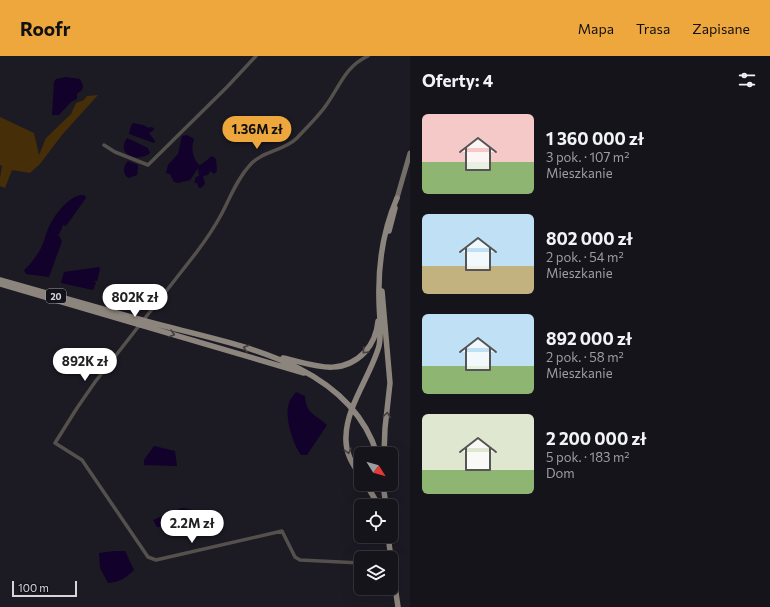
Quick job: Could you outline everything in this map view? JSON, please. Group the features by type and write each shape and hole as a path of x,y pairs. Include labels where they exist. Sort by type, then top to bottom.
{"main road":[{"path":"384,447 390,383 382,305 383,274 387,240 410,152"},
{"path":"354,465 346,446 348,423 379,345 381,332 378,299 381,256 388,219 397,198"},
{"name":"20","path":"0,280 261,353 294,365 332,389 346,401 357,415 374,447"},
{"name":"20","path":"0,284 274,364 313,377"},
{"path":"261,353 316,366 331,368 343,366 357,359 367,350 374,339 380,316"},
{"path":"396,595 398,607"}],"street":[{"path":"104,145 115,152 148,165 227,87 256,56"},
{"path":"354,563 300,560 295,557 282,530 156,560 148,557 82,460 56,443 84,396 196,253 211,231 250,164 260,157 296,139 328,103 347,71 368,56"}],"shaded area":[{"path":"66,77 80,79 83,86 82,90 77,94 77,99 71,102 59,115 52,115 54,82 56,79"},
{"path":"98,95 62,135 40,164 30,173 12,170 5,188 0,186 2,166 0,165 0,117 34,133 39,155 46,138 71,114 76,103 84,100 87,96"},
{"path":"133,123 154,128 153,131 149,133 155,141 154,143 129,134"},
{"path":"187,135 194,139 193,153 199,165 212,156 216,159 217,171 214,174 210,171 208,175 203,176 205,184 201,188 199,188 197,183 194,183 196,177 199,176 198,168 190,180 178,183 174,182 170,174 166,173 168,165 178,154 182,136"},
{"path":"127,138 148,148 150,153 140,157 130,156 124,149 124,144"},
{"path":"128,161 138,165 137,175 129,178 124,173 125,165"},
{"path":"80,195 84,195 86,198 66,226 63,225 59,235 56,234 62,241 49,277 26,274 24,270 33,261 43,245 53,219 65,204"},
{"path":"99,267 100,269 97,281 94,281 96,283 93,290 61,283 64,272"},
{"path":"296,392 305,396 309,410 327,425 307,455 301,455 298,450 288,423 289,403"},
{"path":"154,446 175,451 177,466 144,465 144,460"},
{"path":"182,508 200,511 193,526 186,532 176,527 157,527 153,520"},
{"path":"125,551 134,570 116,582 108,583 100,568 99,553"}]}
